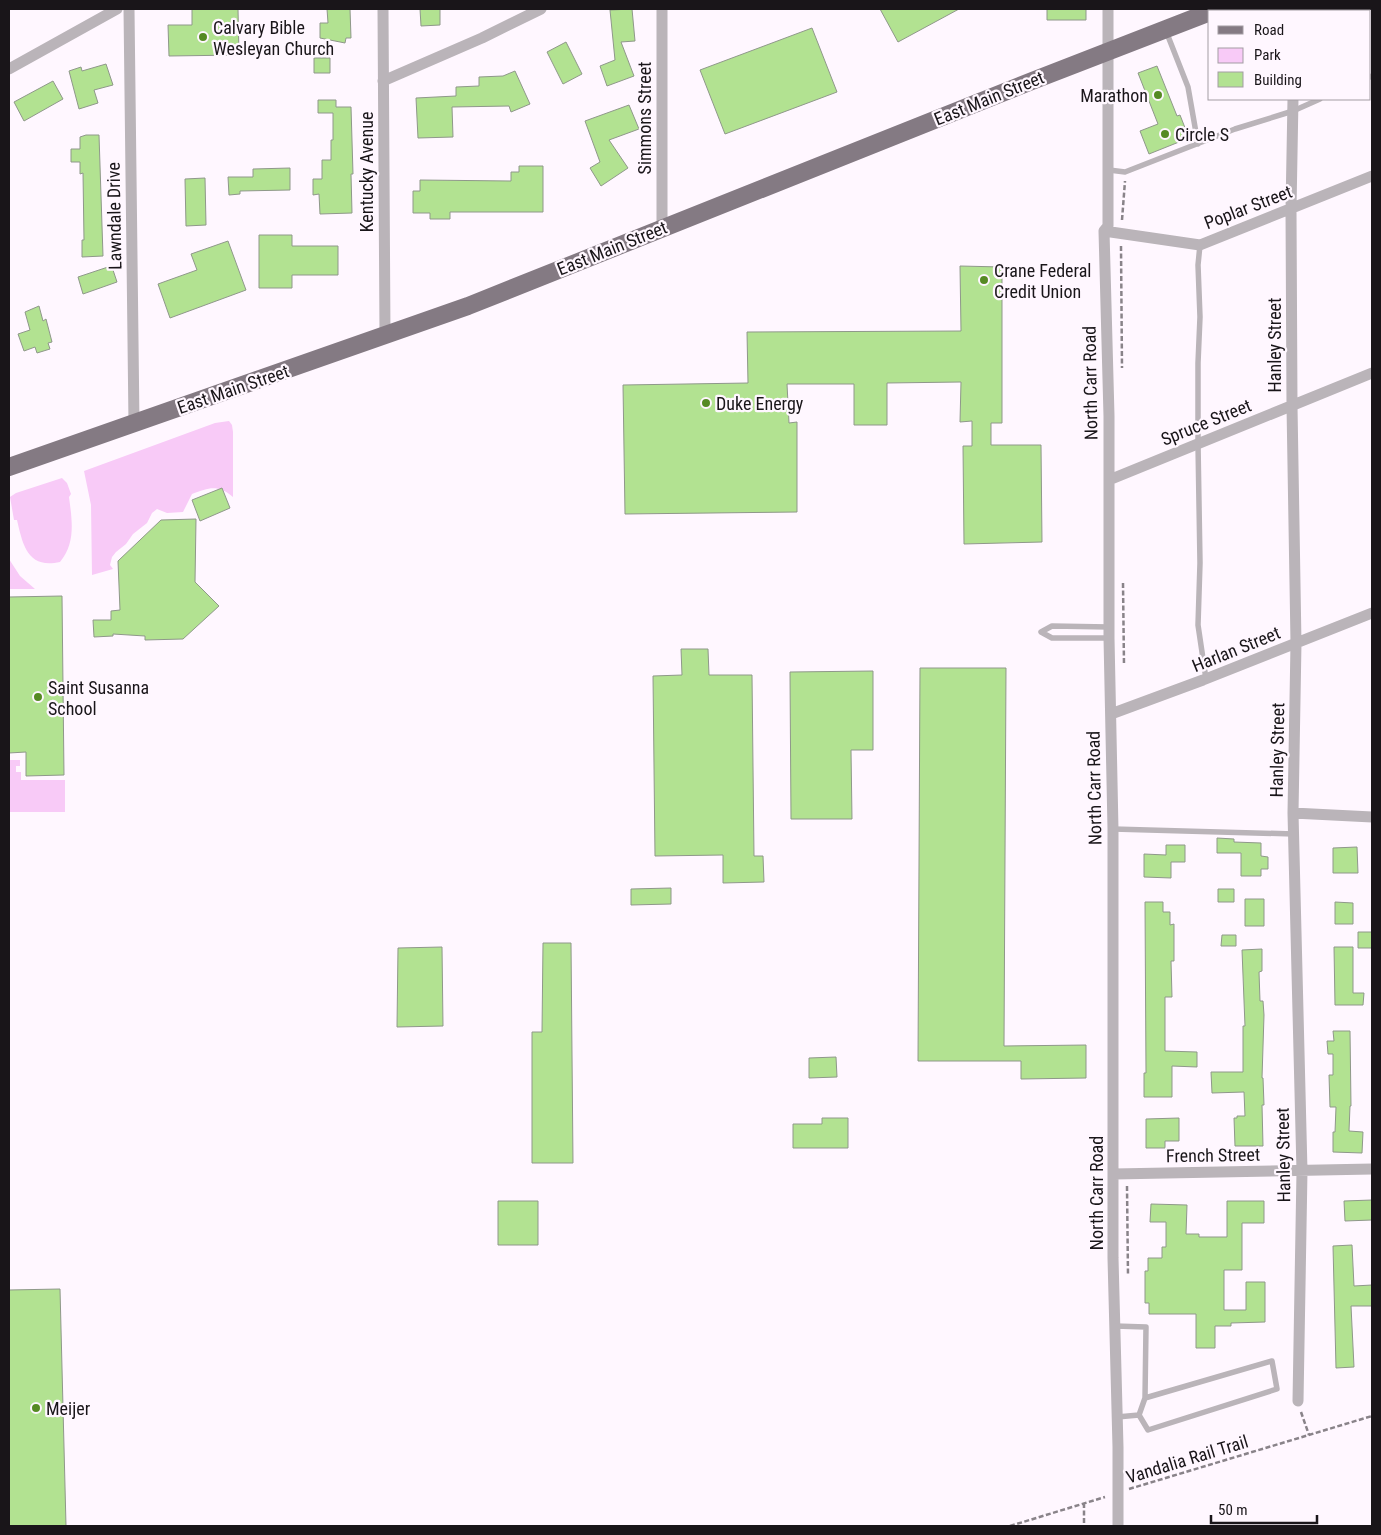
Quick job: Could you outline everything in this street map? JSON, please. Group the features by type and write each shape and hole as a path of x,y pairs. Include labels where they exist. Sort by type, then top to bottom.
{"main road":[{"name":"East Main Street","path":"9,467 468,306 1108,51 1208,13"}],"street":[{"path":"9,69 117,9"},
{"name":"Lawndale Drive","path":"129,9 134,423"},
{"name":"Kentucky Avenue","path":"383,9 385,335"},
{"path":"383,81 482,38 541,9"},
{"name":"Simmons Street","path":"662,9 662,228"},
{"name":"North Carr Road","path":"1108,9 1108,226 1104,231 1113,829 1114,1174 1112,1258 1118,1526"},
{"name":"Hanley Street","path":"1293,100 1291,210 1292,406 1296,644 1293,814 1302,1170 1298,1401"},
{"name":"Poplar Street","path":"1104,231 1200,245 1372,176"},
{"name":"Spruce Street","path":"1109,480 1372,374"},
{"name":"Harlan Street","path":"1111,714 1206,679 1372,613"},
{"path":"1293,814 1372,817"},
{"name":"French Street","path":"1114,1174 1372,1169"}],"lane":[{"path":"1165,29 1188,86 1198,144"},
{"path":"1109,170 1125,172 1234,129 1293,111 1318,100"},
{"path":"1200,245 1198,444 1200,563 1198,625 1206,679"},
{"path":"1052,626 1109,632 1052,638 1041,632 1052,626"},
{"path":"1113,829 1294,834"},
{"path":"1114,1326 1146,1327 1145,1398 1139,1415"},
{"path":"1139,1415 1148,1430 1277,1389 1272,1361 1145,1398"},
{"path":"1117,1417 1139,1415"}],"path":[{"path":"1298,1401 1309,1435"},
{"name":"Vandalia Rail Trail","path":"1010,1526 1372,1416"},
{"path":"1084,1503 1084,1526"}],"green space":[{"path":"229,421 233,432 233,497 222,490 213,488 192,494 183,512 167,513 157,509 152,513 147,523 133,534 126,544 112,557 110,565 113,569 92,575 91,505 84,471 215,423"},
{"path":"62,478 67,483 71,494 69,497 72,531 69,547 60,562 41,562 34,559 25,547 17,520 14,520 10,497 16,493"},
{"path":"9,559 20,576 35,589 9,589"},
{"path":"9,760 20,760 20,766 16,766 16,772 21,772 21,780 65,780 65,812 9,812"}],"building":[{"path":"192,9 238,9 239,55 169,56 168,25 192,25"},
{"path":"327,9 350,9 351,38 346,38 345,43 320,38 320,23 328,23"},
{"path":"420,9 440,9 440,25 421,26"},
{"path":"632,9 635,41 621,42 634,76 607,86 600,66 615,60 610,10"},
{"path":"880,9 959,9 898,42"},
{"path":"1047,9 1086,9 1086,20 1047,20"},
{"path":"812,28 837,92 725,134 700,70"},
{"path":"566,42 582,74 563,84 547,52"},
{"path":"314,58 330,58 330,73 314,73"},
{"path":"106,64 113,85 94,90 98,103 79,109 69,71 81,67 82,71"},
{"path":"1157,66 1177,116 1180,115 1189,138 1149,154 1140,131 1158,124 1138,73"},
{"path":"515,71 530,104 511,112 509,106 452,107 453,137 418,138 416,98 456,96 456,87 479,86 479,77 503,76"},
{"path":"53,81 63,99 24,121 14,102"},
{"path":"318,100 336,100 336,107 351,107 352,213 320,214 319,194 313,195 313,179 322,179 322,160 331,160 331,140 333,140 333,113 318,113"},
{"path":"629,105 639,129 609,140 628,168 601,186 590,168 600,162 585,121"},
{"path":"99,135 103,256 82,257 82,240 84,240 83,173 80,174 80,162 71,162 71,149 80,149 80,137"},
{"path":"519,166 543,166 543,212 450,212 450,219 430,219 430,213 413,213 413,191 420,191 420,180 511,181 511,172 519,172"},
{"path":"290,168 290,190 240,191 240,194 229,195 228,177 253,177 253,169"},
{"path":"205,178 206,225 186,226 185,179"},
{"path":"259,235 292,235 292,246 338,246 338,275 292,275 292,288 259,288"},
{"path":"228,241 246,290 170,318 158,284 197,270 191,254"},
{"name":"Duke Energy","path":"960,266 1002,267 1002,423 991,423 991,445 1041,445 1042,542 964,544 963,446 972,446 972,421 960,422 961,382 887,383 887,425 854,425 854,384 787,384 789,423 797,422 797,512 625,514 623,385 748,383 747,332 961,331"},
{"path":"112,267 117,282 83,294 78,277"},
{"path":"39,306 43,321 46,319 52,342 48,343 50,349 37,353 35,347 24,351 18,334 30,330 25,312"},
{"path":"222,488 230,508 200,521 192,500"},
{"path":"196,519 195,582 219,606 183,639 145,640 145,636 113,634 113,636 94,637 93,620 111,620 111,611 120,610 118,561 161,520"},
{"path":"62,596 64,775 26,776 26,752 9,753 9,597"},
{"path":"681,649 708,649 709,675 752,675 754,856 763,856 764,882 723,883 723,855 655,856 653,676 682,675"},
{"path":"920,668 1006,668 1004,1046 1086,1045 1086,1078 1021,1079 1021,1061 918,1061"},
{"path":"873,671 873,750 851,750 852,819 791,819 790,672"},
{"path":"1217,838 1234,839 1234,842 1261,843 1261,856 1268,857 1268,869 1261,869 1261,876 1241,876 1241,853 1217,853"},
{"path":"1166,845 1185,845 1185,862 1171,862 1171,878 1144,877 1144,854 1166,855"},
{"path":"1357,847 1358,873 1333,873 1333,848"},
{"path":"671,888 671,904 631,905 631,889"},
{"path":"1218,889 1234,889 1234,902 1218,902"},
{"path":"1245,899 1264,899 1264,926 1245,926"},
{"path":"1145,902 1163,902 1163,912 1170,912 1170,925 1174,924 1174,961 1171,961 1172,997 1165,997 1165,1051 1197,1052 1197,1067 1172,1066 1172,1097 1144,1097 1144,1073 1146,1073"},
{"path":"1335,902 1353,903 1353,924 1335,924"},
{"path":"1358,932 1372,932 1372,948 1358,948"},
{"path":"1222,935 1236,935 1236,946 1221,946"},
{"path":"543,943 571,943 573,1163 532,1163 532,1032 542,1032"},
{"path":"442,947 443,1026 397,1027 398,948"},
{"path":"1334,947 1353,947 1353,993 1364,993 1363,1005 1335,1005"},
{"path":"1262,949 1262,971 1259,972 1260,1001 1263,1001 1264,1015 1262,1078 1264,1105 1262,1105 1263,1146 1235,1146 1234,1118 1245,1116 1244,1092 1212,1093 1211,1072 1243,1072 1243,1026 1245,1026 1242,950"},
{"path":"1333,1031 1350,1031 1351,1106 1349,1131 1363,1132 1362,1153 1333,1152 1336,1107 1330,1107 1329,1075 1333,1075 1333,1054 1328,1054 1327,1041 1334,1041"},
{"path":"836,1057 837,1077 809,1078 809,1058"},
{"path":"822,1118 848,1118 848,1148 793,1148 793,1124 822,1124"},
{"path":"1179,1118 1179,1141 1165,1141 1165,1148 1146,1148 1146,1119"},
{"path":"1372,1200 1372,1220 1345,1221 1344,1201"},
{"path":"498,1201 538,1201 538,1245 498,1245"},
{"path":"1227,1201 1264,1201 1264,1223 1242,1223 1242,1270 1224,1270 1224,1310 1246,1310 1246,1282 1265,1282 1265,1322 1231,1323 1231,1326 1215,1326 1215,1348 1196,1348 1196,1314 1149,1314 1149,1303 1145,1303 1145,1271 1148,1271 1148,1258 1162,1258 1162,1247 1166,1247 1166,1222 1150,1222 1151,1204 1187,1205 1186,1234 1199,1234 1199,1237 1227,1237"},
{"path":"1352,1245 1354,1286 1372,1285 1372,1306 1351,1306 1354,1367 1336,1368 1333,1246"},
{"name":"Meijer","path":"60,1289 66,1526 9,1526 9,1290"}],"place":[{"name":"Calvary Bible Wesleyan Church","path":"203,37"},
{"name":"Marathon","path":"1158,95"},
{"name":"Circle S","path":"1165,134"},
{"name":"Crane Federal Credit Union","path":"984,280"},
{"name":"Duke Energy","path":"706,403"},
{"name":"Saint Susanna School","path":"38,697"},
{"name":"Meijer","path":"36,1408"}]}
